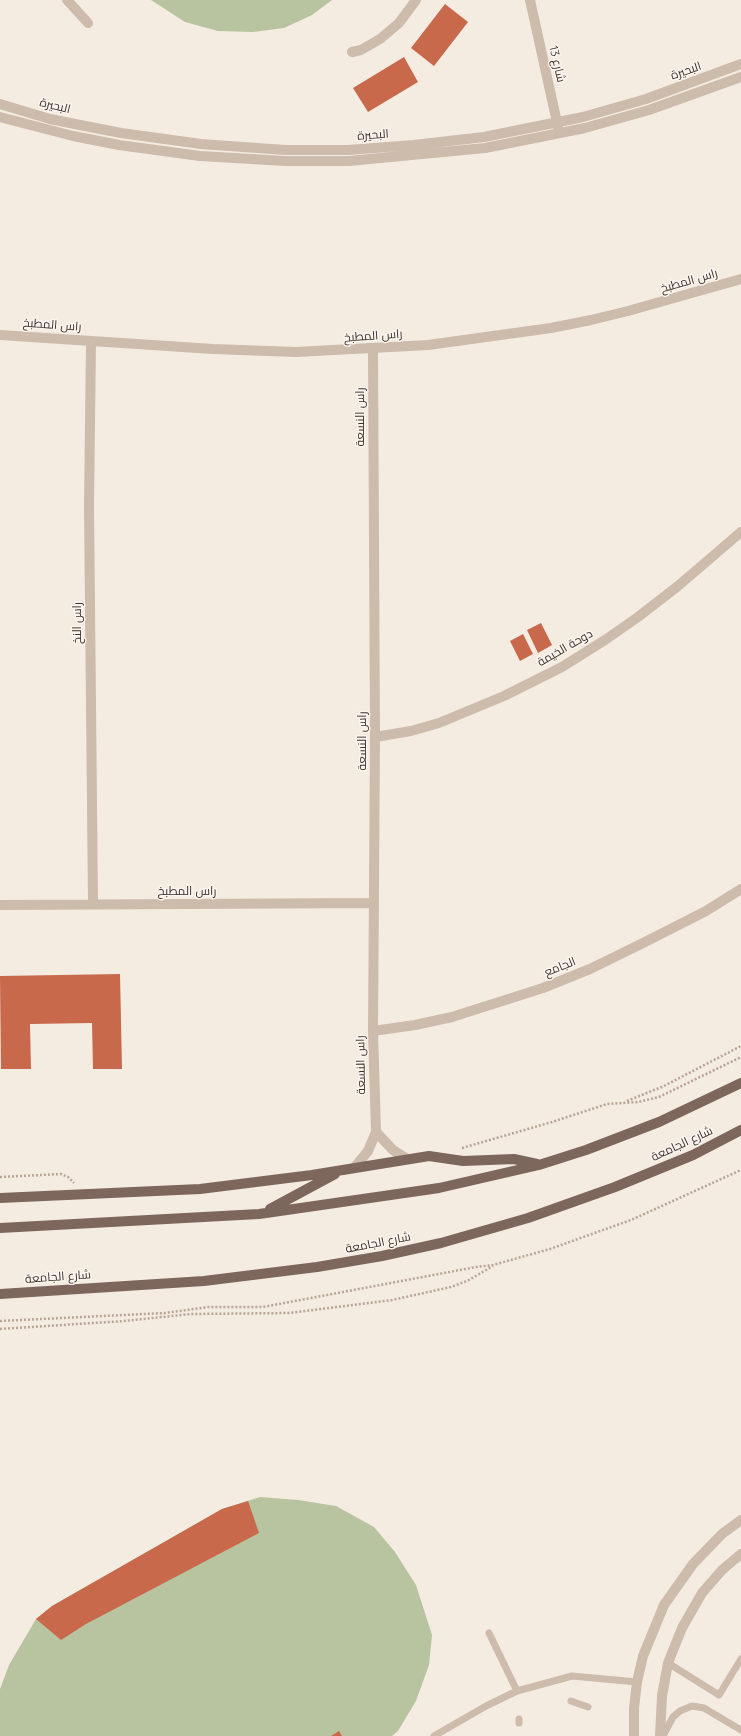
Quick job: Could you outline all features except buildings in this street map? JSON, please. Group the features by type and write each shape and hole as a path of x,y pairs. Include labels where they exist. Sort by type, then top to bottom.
{"main road":[{"path":"0,1228 260,1214 439,1188 539,1165 586,1150 658,1122 741,1083"},
{"name":"شارع الجامعة","path":"0,1294 204,1281 317,1267 404,1251 492,1229 575,1202 649,1174 693,1155 741,1130"},
{"path":"0,1198 200,1189 436,1156 463,1161 514,1159 539,1165"},
{"path":"260,1214 291,1199 342,1170"}],"street":[{"path":"67,0 88,23"},
{"path":"352,52 361,50 380,40 399,23 416,0"},
{"name":"شارع 13","path":"530,0 559,133"},
{"name":"البحيرة","path":"0,104 50,119 121,133 163,139 243,148 348,150 468,139 557,122 646,99 741,64"},
{"name":"البحيرة","path":"0,116 73,136 161,150 242,159 349,161 486,148 585,128 649,110 741,77"},
{"path":"161,150 163,139"},
{"name":"راس المطبخ","path":"0,335 213,349 296,352 428,345 551,328 628,311 741,279"},
{"name":"راس النخ","path":"91,341 90,514 93,904"},
{"name":"راس النسعة","path":"355,1167 368,1151 376,1132 373,1031 375,737 373,349"},
{"name":"دوحة الخيمة","path":"375,737 411,732 439,723 504,696 562,666 605,640 638,617 678,586 741,532"},
{"name":"الجامع","path":"373,1031 415,1025 452,1017 543,988 590,969 645,942 706,911 741,889"},
{"name":"راس المطبخ","path":"0,905 374,903"},
{"path":"376,1132 393,1150 407,1159"},
{"path":"634,1736 634,1708 637,1682 643,1656 664,1605 693,1564 722,1534 741,1520"},
{"path":"660,1736 662,1696 668,1663 682,1628 702,1593 722,1570 741,1554"}],"lane":[{"path":"489,1633 517,1691"},
{"path":"668,1663 719,1695 741,1659"},
{"path":"434,1736 486,1706 517,1691 572,1676 637,1682"},
{"path":"571,1701 588,1707"},
{"path":"664,1736 673,1717 680,1711 692,1706 704,1708 741,1730"}],"path":[{"path":"625,1102 664,1086 741,1046"},
{"path":"455,1150 510,1135 607,1104 638,1102 659,1097 741,1057"},
{"path":"0,1321 164,1313 208,1307 263,1307 493,1265 550,1249 631,1220 741,1170"},
{"path":"0,1177 61,1174 68,1177 74,1183 77,1195"},
{"path":"0,1329 131,1321 191,1314 290,1313 392,1300 451,1287 467,1281 493,1265"}],"green space":[{"path":"151,0 332,0 312,15 284,28 253,32 218,31 185,22"},
{"path":"260,1497 298,1500 336,1506 374,1527 395,1552 416,1585 432,1635 429,1665 416,1701 398,1731 392,1736 0,1736 0,1689 9,1665 36,1619 52,1606 222,1509"}]}
